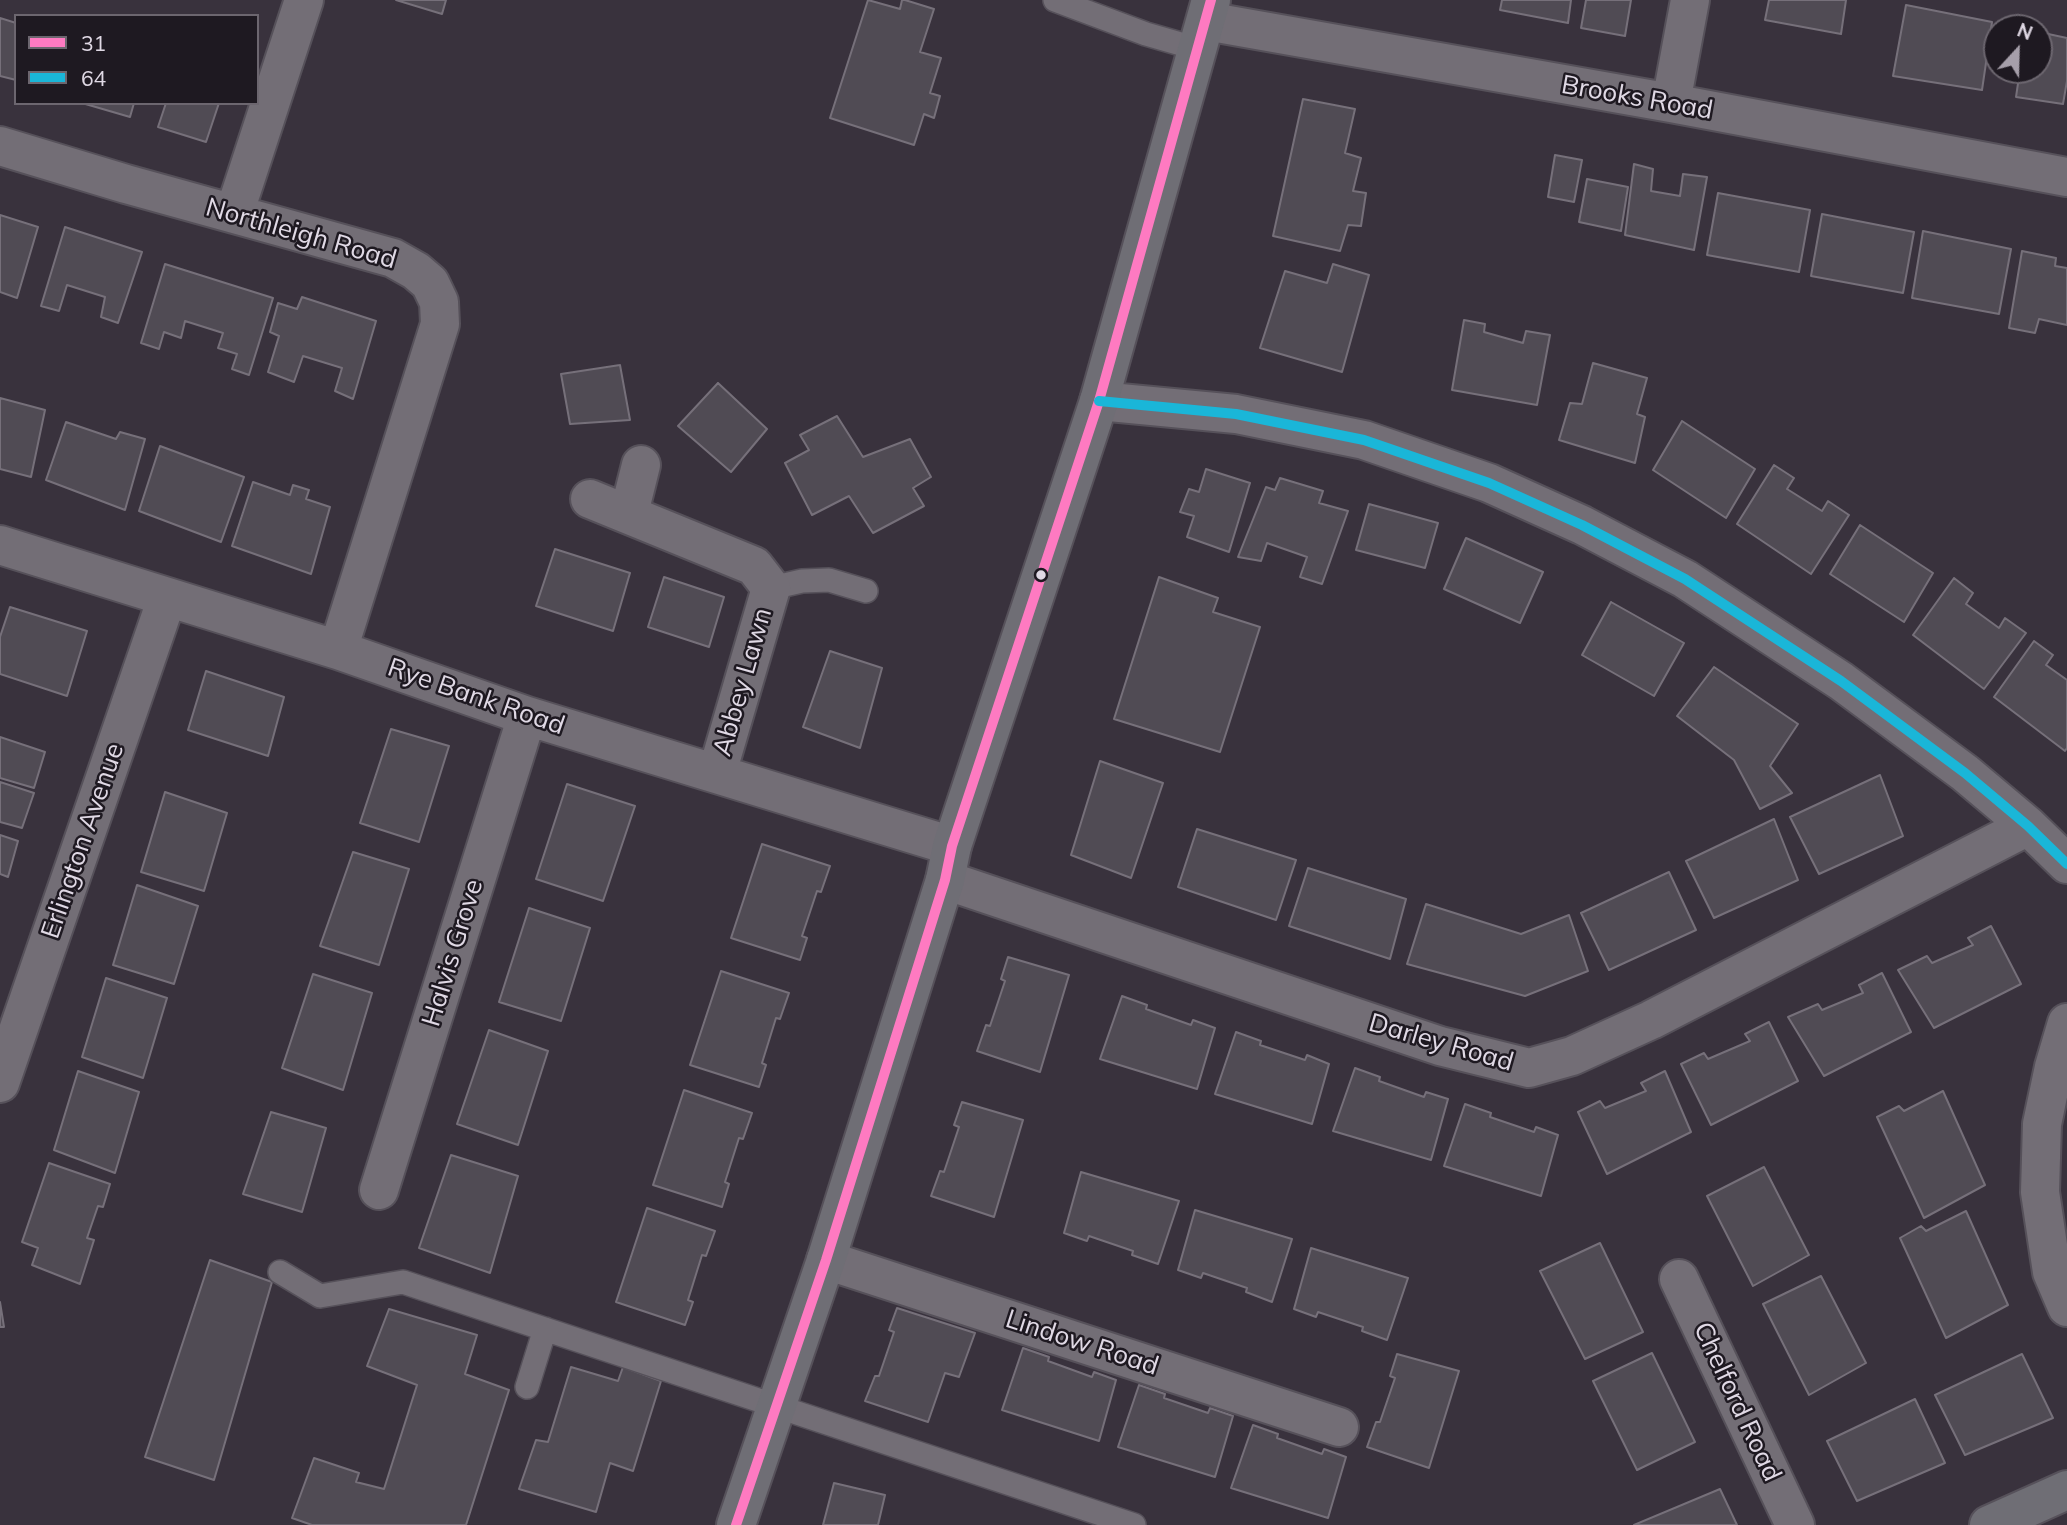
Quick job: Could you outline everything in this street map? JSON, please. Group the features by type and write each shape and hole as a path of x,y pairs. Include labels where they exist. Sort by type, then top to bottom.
{"main road":[{"path":"736,1525 826,1260 949,863 1099,401 1205,23"},
{"path":"1989,1525 2067,1490"}],"street":[{"path":"234,214 304,0"},
{"path":"1671,103 1689,0"},
{"name":"Brooks Road","path":"1205,23 1671,103 2067,177"},
{"name":"Northleigh Road","path":"0,146 393,258 416,271 430,284 439,302 440,324 338,650"},
{"path":"1099,401 1236,414 1364,440 1489,484 1582,525 1685,579 1841,681 1965,773 2028,826 2067,864"},
{"path":"629,513 641,466"},
{"name":"Abbey Lawn","path":"590,499 754,566 771,588 717,773"},
{"name":"Rye Bank Road","path":"0,545 338,650 527,716 717,773 949,863"},
{"name":"Erlington Avenue","path":"0,1083 167,598"},
{"name":"Halvis Grove","path":"379,1191 527,716"},
{"name":"Darley Road","path":"949,863 1440,1046 1529,1068 1572,1056 1651,1020 2028,826"},
{"path":"2067,1023 2042,1124 2040,1192 2052,1272 2067,1307"},
{"name":"Lindow Road","path":"826,1260 1339,1427"},
{"name":"Chelford Road","path":"1679,1279 1794,1525"}],"lane":[{"path":"1055,0 1146,34 1205,23"},
{"path":"771,588 802,581 829,580 866,591"},
{"path":"279,1272 320,1296 403,1282 1134,1525"},
{"path":"527,1387 545,1329"}],"building":[{"path":"396,0 446,0 442,14"},
{"path":"868,0 900,9 902,0 905,0 934,9 920,52 941,58 930,93 940,96 934,118 924,114 914,145 830,118"},
{"path":"1502,0 1571,0 1568,23 1500,10"},
{"path":"1586,0 1631,0 1625,36 1581,28"},
{"path":"1769,0 1846,0 1841,34 1765,20"},
{"path":"1906,5 1983,20 1982,90 1893,76"},
{"path":"0,18 14,22 14,80 0,76"},
{"path":"2053,35 2067,38 2067,81 2063,104 2016,97 2018,84 2053,84"},
{"path":"1303,99 1355,109 1345,153 1361,158 1353,191 1366,193 1361,226 1348,225 1340,251 1273,236"},
{"path":"89,105 133,105 130,117"},
{"path":"165,105 218,105 206,142 158,127"},
{"path":"1555,155 1582,160 1574,202 1548,197"},
{"path":"1634,164 1653,169 1651,191 1680,196 1683,174 1707,177 1694,250 1625,235"},
{"path":"1587,179 1628,187 1621,231 1579,222"},
{"path":"1718,193 1810,210 1799,272 1707,255"},
{"path":"1822,214 1914,232 1903,293 1811,276"},
{"path":"0,215 38,227 17,298 0,292"},
{"path":"65,227 142,252 118,323 101,317 105,297 67,285 59,311 41,306"},
{"path":"1923,231 2011,249 1999,314 1912,298"},
{"path":"2022,251 2056,258 2055,266 2067,268 2067,325 2039,319 2035,333 2009,328"},
{"path":"165,264 273,298 249,375 232,369 237,354 218,348 223,333 185,321 181,338 164,332 159,349 141,343"},
{"path":"1333,264 1369,275 1342,372 1260,348 1285,271 1327,283"},
{"path":"302,297 376,321 353,399 335,391 342,368 303,356 294,382 268,372 279,336 270,332 278,303 297,309"},
{"path":"1464,320 1485,324 1484,332 1523,343 1526,331 1550,335 1537,405 1452,390"},
{"path":"1593,363 1647,378 1637,414 1645,417 1635,463 1559,440 1570,403 1582,404"},
{"path":"620,365 630,420 570,424 561,374"},
{"path":"718,383 767,429 731,472 678,426"},
{"path":"0,398 45,410 31,477 0,469"},
{"path":"837,416 863,457 910,439 931,477 913,488 924,506 873,533 849,496 812,515 785,463 809,450 800,435"},
{"path":"1682,421 1755,469 1726,518 1653,470"},
{"path":"66,422 116,439 120,432 145,439 125,510 46,480"},
{"path":"160,446 244,477 221,542 139,511"},
{"path":"1774,465 1794,478 1787,489 1822,511 1828,501 1849,515 1811,574 1737,524"},
{"path":"1206,469 1250,483 1229,552 1187,537 1194,516 1180,512 1189,489 1199,492"},
{"path":"1280,478 1323,491 1319,503 1348,511 1322,584 1300,577 1307,557 1267,543 1261,561 1238,557 1266,487 1275,490"},
{"path":"253,482 290,495 293,485 309,490 306,499 330,507 311,574 232,546"},
{"path":"1369,504 1438,523 1425,568 1356,550"},
{"path":"1860,525 1933,573 1904,622 1830,574"},
{"path":"1466,538 1543,572 1520,623 1444,589"},
{"path":"555,549 630,573 613,631 536,606"},
{"path":"664,577 724,597 709,647 648,627"},
{"path":"1159,577 1218,598 1213,612 1260,627 1220,752 1114,719"},
{"path":"1954,578 1973,593 1966,604 1999,628 2005,618 2026,633 1984,689 1913,635"},
{"path":"1611,602 1684,643 1654,696 1582,655"},
{"path":"10,607 87,631 67,696 0,674 0,637"},
{"path":"2034,641 2053,655 2046,665 2067,680 2065,751 1994,697"},
{"path":"830,651 882,668 860,748 803,727"},
{"path":"1714,667 1798,724 1770,766 1792,793 1760,809 1734,760 1677,716"},
{"path":"206,671 284,697 268,756 188,730"},
{"path":"391,729 449,746 419,842 360,823"},
{"path":"0,737 45,752 34,788 0,778"},
{"path":"1100,761 1163,783 1131,878 1071,855"},
{"path":"1880,775 1903,836 1819,874 1790,817"},
{"path":"0,782 34,793 22,828 0,822"},
{"path":"567,784 635,806 603,901 536,879"},
{"path":"165,792 227,813 204,891 141,872"},
{"path":"1774,819 1798,880 1714,918 1686,861"},
{"path":"1197,829 1296,860 1276,920 1178,887"},
{"path":"0,835 18,841 8,877 0,874"},
{"path":"762,844 830,866 821,892 817,891 802,936 807,938 800,960 731,938"},
{"path":"353,852 409,869 379,965 320,946"},
{"path":"1308,868 1406,899 1390,959 1289,926"},
{"path":"1669,872 1696,930 1609,970 1581,913"},
{"path":"137,885 198,906 174,984 113,965"},
{"path":"1426,904 1521,934 1569,915 1588,971 1525,996 1407,964"},
{"path":"529,908 590,928 561,1021 499,1002"},
{"path":"1991,926 2021,984 1934,1028 1898,970 1927,956 1932,963 1973,945 1968,938"},
{"path":"1008,957 1069,975 1040,1072 977,1051 986,1025 990,1026 1005,981 1001,979"},
{"path":"721,971 789,993 780,1019 776,1018 762,1063 766,1065 759,1087 690,1065"},
{"path":"1882,973 1911,1032 1824,1076 1788,1017 1818,1004 1822,1010 1863,993 1859,985"},
{"path":"313,974 372,993 343,1090 282,1068"},
{"path":"106,978 167,998 143,1078 82,1057"},
{"path":"1122,996 1147,1005 1146,1009 1191,1025 1193,1020 1215,1028 1197,1089 1100,1059"},
{"path":"1769,1022 1798,1081 1711,1125 1681,1064 1704,1053 1708,1059 1750,1041 1745,1034"},
{"path":"489,1030 548,1051 518,1145 457,1124"},
{"path":"1236,1032 1261,1041 1260,1045 1305,1060 1307,1055 1329,1064 1312,1124 1215,1094"},
{"path":"1355,1068 1380,1077 1379,1081 1424,1097 1426,1092 1448,1099 1431,1160 1333,1131"},
{"path":"78,1071 139,1092 115,1173 54,1150"},
{"path":"1665,1071 1691,1132 1607,1174 1578,1112 1600,1101 1605,1108 1646,1091 1641,1083"},
{"path":"684,1090 752,1113 743,1139 739,1138 725,1182 729,1184 722,1207 653,1185"},
{"path":"1943,1091 1985,1185 1924,1218 1877,1117 1899,1106 1904,1111"},
{"path":"962,1102 1023,1120 994,1217 931,1196 940,1171 944,1172 959,1127 954,1125"},
{"path":"1465,1104 1491,1113 1490,1117 1534,1132 1536,1127 1558,1135 1541,1196 1444,1166"},
{"path":"271,1112 326,1128 302,1212 243,1194"},
{"path":"451,1155 518,1176 490,1273 419,1248"},
{"path":"49,1163 110,1184 103,1207 98,1206 87,1238 94,1240 80,1284 32,1265 38,1248 22,1242"},
{"path":"1764,1167 1809,1255 1753,1286 1707,1196"},
{"path":"1081,1172 1179,1201 1158,1264 1132,1255 1133,1251 1089,1236 1087,1241 1064,1233"},
{"path":"647,1208 715,1231 706,1256 702,1255 688,1300 693,1302 685,1325 616,1302"},
{"path":"1195,1210 1292,1239 1272,1302 1246,1292 1247,1288 1203,1273 1201,1278 1178,1270"},
{"path":"1966,1211 2008,1305 1946,1338 1900,1238 1921,1226 1926,1231"},
{"path":"1600,1243 1643,1332 1585,1359 1540,1271"},
{"path":"1311,1248 1408,1278 1387,1340 1362,1331 1363,1327 1318,1312 1316,1317 1294,1309"},
{"path":"210,1260 272,1282 214,1480 145,1457"},
{"path":"1821,1276 1866,1363 1809,1395 1763,1304"},
{"path":"0,1302 4,1327 0,1327"},
{"path":"897,1308 975,1333 959,1377 945,1373 928,1422 865,1401 875,1376 879,1376 894,1332 889,1330"},
{"path":"389,1309 477,1335 465,1374 509,1390 466,1525 312,1525 292,1518 314,1458 359,1473 356,1482 384,1489 417,1385 367,1366"},
{"path":"1023,1348 1049,1357 1048,1361 1092,1377 1094,1372 1116,1380 1099,1441 1002,1410"},
{"path":"1652,1353 1695,1442 1637,1470 1593,1381"},
{"path":"1397,1354 1459,1371 1429,1468 1367,1447 1376,1422 1380,1422 1395,1378 1390,1376"},
{"path":"2022,1354 2053,1418 1965,1455 1935,1395"},
{"path":"571,1367 618,1381 623,1367 661,1381 633,1471 610,1463 596,1512 519,1489 536,1440 548,1442"},
{"path":"1139,1385 1165,1394 1164,1398 1208,1413 1210,1408 1233,1416 1215,1477 1118,1447"},
{"path":"1915,1399 1945,1463 1857,1501 1827,1441"},
{"path":"1253,1425 1278,1434 1277,1438 1322,1454 1324,1449 1346,1457 1328,1518 1231,1488"},
{"path":"834,1483 885,1495 878,1525 823,1525"},
{"path":"1720,1489 1737,1525 1634,1525"}],"transit line":[{"name":"31","path":"736,1525 826,1260 945,880 952,846 1099,401 1211,0"},
{"name":"64","path":"1099,401 1236,414 1364,440 1489,483 1582,525 1685,579 1841,681 1965,773 2028,826 2067,864"}]}
